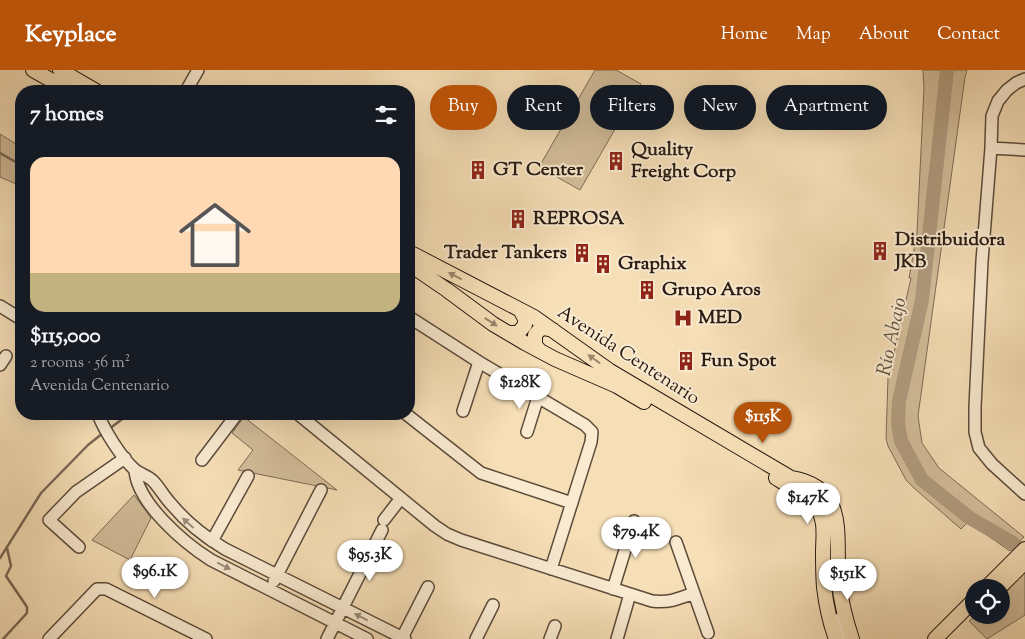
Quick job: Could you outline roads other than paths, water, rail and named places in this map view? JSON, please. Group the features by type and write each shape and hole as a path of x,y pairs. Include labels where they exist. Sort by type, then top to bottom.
{"main road":[{"path":"33,70 59,85"},
{"path":"60,70 86,85"},
{"name":"Avenida Centenario","path":"415,255 521,310 553,330 610,371 791,478 803,480 824,493 835,511 841,567 839,582 842,603 852,639"},
{"name":"Avenida Centenario","path":"415,268 493,324 540,351 617,386 792,488 813,504 822,518 824,588 836,639"},
{"path":"509,333 518,332 525,325 525,319 521,310"},
{"path":"540,351 535,344 535,335 544,328 553,330"},
{"path":"997,579 1023,558"},
{"path":"1006,579 1023,558"},
{"path":"935,639 965,609"},
{"path":"948,639 965,622"}],"street":[{"path":"189,85 198,70"},
{"path":"1025,79 1016,83 1008,90 998,102 992,116 982,261 975,407 975,432 979,448 992,464 1025,494"},
{"path":"991,148 1025,150"},
{"path":"0,306 15,315"},
{"path":"415,321 479,362 585,425 592,432 591,442 551,569"},
{"path":"463,411 479,362"},
{"path":"527,432 538,397"},
{"path":"101,420 121,453 134,470 146,475 154,482 185,520 225,549 404,638 428,587"},
{"path":"202,460 232,420"},
{"path":"305,420 447,534 652,601 663,602 673,600 694,592"},
{"path":"414,420 480,473 572,503"},
{"path":"79,547 49,520 76,492 121,453"},
{"path":"134,470 140,489 150,504 194,549 211,560 367,639"},
{"path":"212,541 248,476"},
{"path":"791,478 819,498 830,518 833,585 844,639"},
{"path":"270,590 321,490"},
{"path":"327,639 383,525 401,498"},
{"path":"613,588 634,521"},
{"path":"676,542 708,633"},
{"path":"49,639 97,589 106,589 206,639"},
{"path":"617,639 630,594"},
{"path":"476,639 493,604"},
{"path":"550,639 555,626"}],"waterway":[{"name":"Río Abajo","path":"947,70 922,300 899,401 898,424 901,441 922,480 970,518 1013,543 1025,555"},
{"path":"0,153 15,162"},
{"path":"109,429 121,420"},
{"path":"0,558 41,493 88,445 103,433"},
{"path":"3,639 27,613 27,607 6,576 11,566 7,548"}],"place":[{"name":"Quality Freight Corp","path":"616,161"},
{"name":"GT Center","path":"478,170"},
{"name":"REPROSA","path":"518,219"},
{"name":"Distribuidora JKB","path":"880,251"},
{"name":"Trader Tankers","path":"582,253"},
{"name":"Graphix","path":"603,264"},
{"name":"Grupo Aros","path":"647,290"},
{"name":"MED","path":"683,318"},
{"name":"Fun Spot","path":"686,361"}]}
